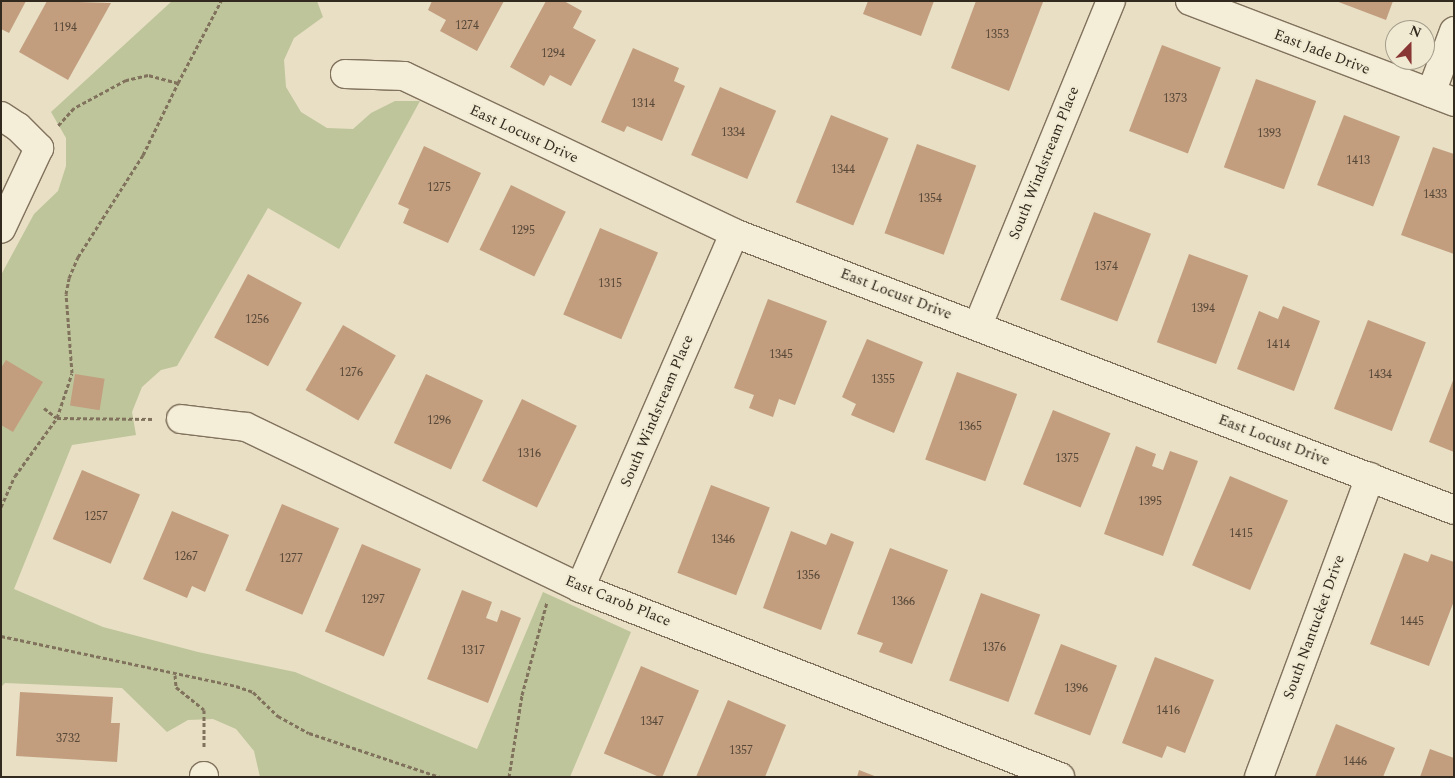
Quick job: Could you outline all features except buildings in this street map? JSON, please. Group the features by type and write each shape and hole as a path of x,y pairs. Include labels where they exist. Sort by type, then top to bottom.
{"street":[{"name":"South Windstream Place","path":"978,325 1111,1"},
{"name":"East Jade Drive","path":"1190,1 1442,98"},
{"path":"1442,98 1454,31"},
{"name":"East Locust Drive","path":"345,74 404,76 734,234 978,325 1454,510"},
{"path":"1,116 18,126 39,148 1,228"},
{"name":"South Windstream Place","path":"570,582 734,234"},
{"name":"East Carob Place","path":"181,419 246,427 570,582 1054,776"},
{"name":"South Nantucket Drive","path":"1258,777 1370,477"}],"path":[{"path":"1,507 15,476 57,418 72,374 67,320 69,278 78,257 143,155 221,1"},
{"path":"39,148 74,108 126,80 148,75 178,83"},
{"path":"44,408 57,418 181,419"},
{"path":"509,777 522,695 548,601 570,582"},
{"path":"1,636 175,675 236,686 253,692 267,702 278,716 309,733 440,777"},
{"path":"175,675 176,687 204,710 204,776"}],"green space":[{"path":"172,1 317,1 323,17 294,38 284,60 286,87 301,112 327,128 353,129 371,113 395,101 420,101 339,249 268,208 177,366 161,370 142,387 132,412 136,435 72,445 14,589 103,627 198,652 295,672 477,749 543,592 631,632 570,777 260,777 254,751 236,729 213,719 188,720 167,732 122,688 5,683 1,687 1,275 34,214 58,191 66,166 66,138 51,112"}]}
